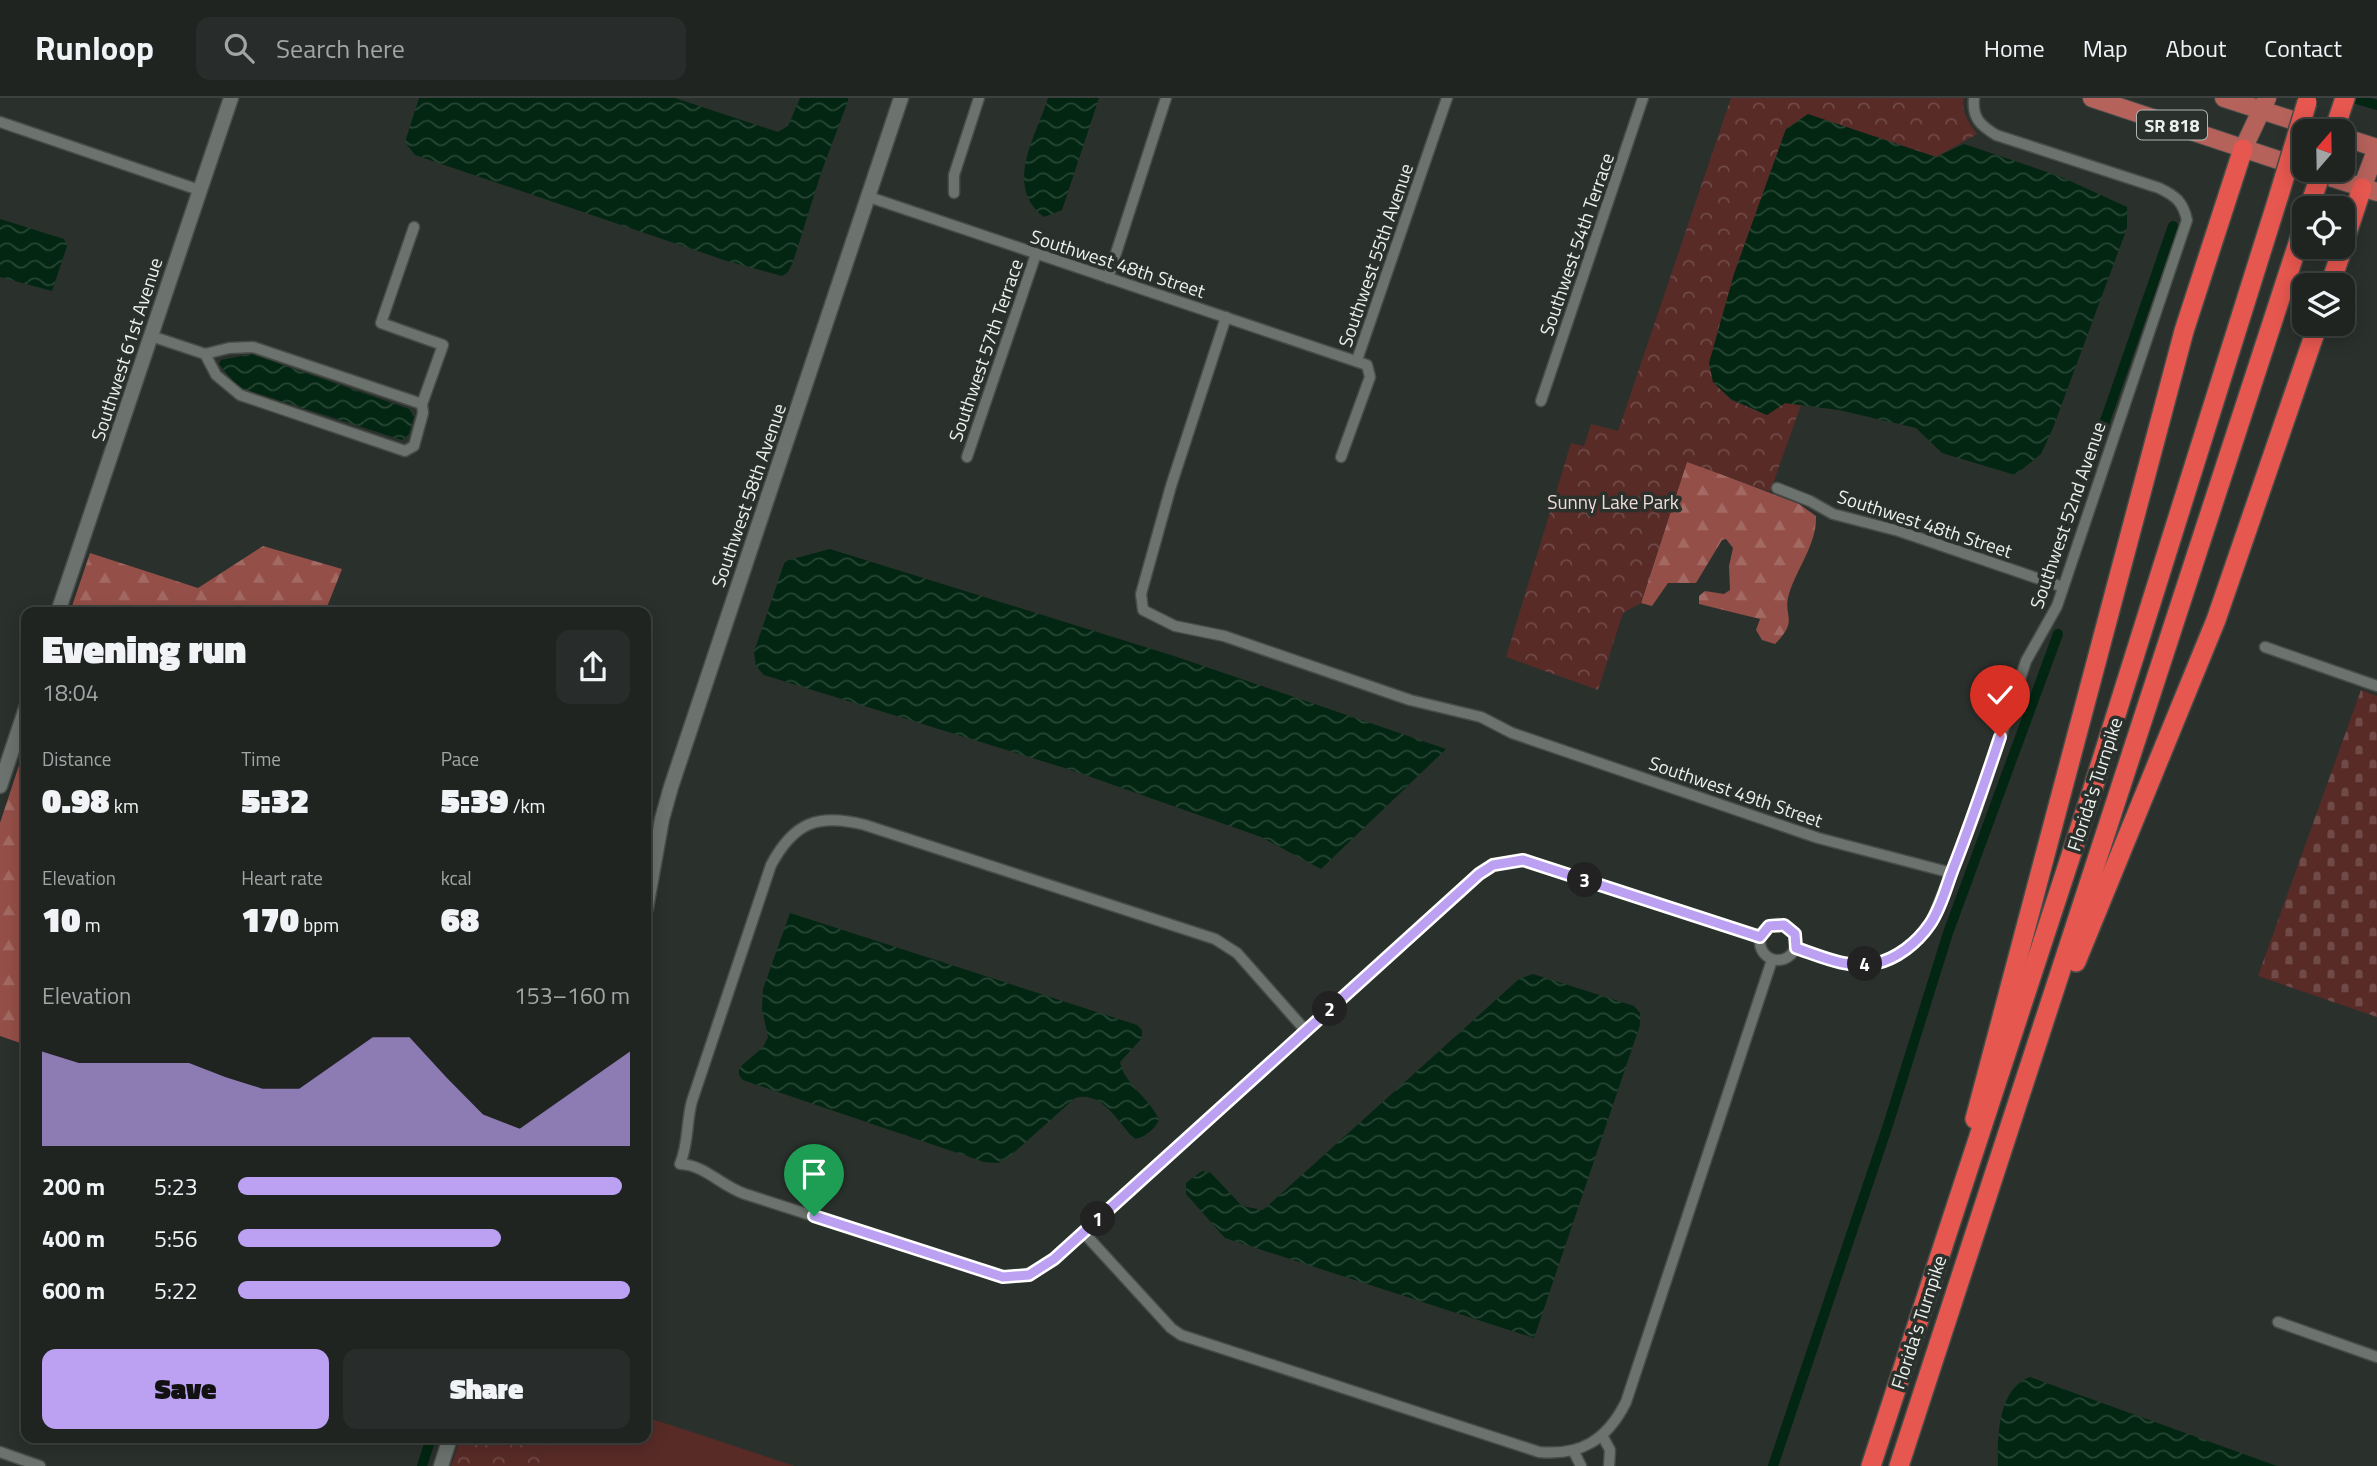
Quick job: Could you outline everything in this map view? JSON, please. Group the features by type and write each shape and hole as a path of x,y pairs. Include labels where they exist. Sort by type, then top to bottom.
{"highway":[{"name":"Florida's Turnpike","path":"1871,1466 2094,788 2308,98"},
{"path":"2338,119 2345,98"},
{"path":"1966,1178 1977,1100 2147,468 2196,289 2243,149"},
{"path":"2355,220 2369,190"},
{"name":"Florida's Turnpike","path":"1899,1466 2293,259"},
{"path":"2043,1029 2083,949 2200,661 2314,336"}],"main road":[{"name":"SR 818","path":"2092,98 2292,165"},
{"name":"SR 818","path":"2224,98 2264,104 2298,119"},
{"path":"2243,149 2264,104"},
{"path":"2356,141 2377,148 2369,190"},
{"name":"SR 818","path":"2345,182 2369,190"}],"street":[{"name":"Southwest 61st Avenue","path":"60,607 231,98"},
{"name":"Southwest 58th Avenue","path":"651,880 671,787 901,98"},
{"path":"954,192 954,175 979,98"},
{"path":"1108,278 1166,98"},
{"name":"Southwest 55th Avenue","path":"1341,457 1370,377 1367,365 1357,360 1447,98"},
{"name":"Southwest 54th Terrace","path":"1541,401 1643,98"},
{"name":"Southwest 52nd Avenue","path":"1796,948 1856,965 1875,964 1896,956 1914,943 1931,923 1952,873 2026,661 2057,606 2187,220 2184,206 2175,195 2160,188 1996,135 1980,124 1973,110 1974,98"},
{"path":"0,122 198,190"},
{"name":"Southwest 48th Street","path":"869,197 1357,360"},
{"path":"205,354 216,374 240,395 405,451 414,446 423,413 422,404 443,345 381,323 414,228"},
{"name":"Southwest 57th Terrace","path":"967,457 1036,254"},
{"name":"Southwest 49th Street","path":"1226,317 1171,486 1141,594 1143,610 1175,626 1237,640 1410,700 1481,716 1511,733 1818,838 1952,873"},
{"path":"151,336 205,354 229,348 253,347 422,404"},
{"name":"Southwest 48th Street","path":"1777,488 1810,500 1833,514 1899,531 2063,587"},
{"path":"2265,648 2377,686"},
{"path":"0,786 21,723"},
{"path":"1306,1031 1237,953 1215,940 856,823 831,819 817,821 792,833 771,865 692,1101 687,1119 687,1147 680,1164 696,1164 725,1187 745,1194 1003,1277 1016,1278 1042,1268 1306,1031 1479,874 1508,861 1523,860 1760,937"},
{"path":"1784,925 1795,934 1796,948 1786,959 1772,960 1760,948 1760,937 1769,926 1784,925"},
{"path":"1083,1232 1171,1328 1181,1335 1539,1452 1574,1452 1603,1437 1616,1422 1626,1402 1772,960"},
{"path":"2278,1322 2377,1357"},
{"path":"1603,1437 1610,1450 1609,1466"},
{"path":"440,1466 448,1443"},
{"path":"0,1452 40,1466"},
{"path":"1574,1452 1581,1466"}],"green space":[{"name":"Sunny Lake Park","path":"1731,98 1964,98 1965,112 1977,134 1936,157 1808,115 1786,129 1734,274 1713,382 1731,400 1767,415 1785,403 1801,405 1770,492 1687,462 1641,603 1623,613 1598,690 1506,657 1571,443 1584,446 1591,424 1618,431"},
{"path":"1687,461 1799,504 1816,516 1810,546 1789,594 1789,623 1775,644 1762,640 1756,630 1760,619 1699,604 1699,596 1705,591 1724,594 1730,590 1729,566 1733,548 1726,539 1722,540 1696,583 1668,583 1652,606 1641,603"},
{"path":"263,546 342,569 327,607 72,607 90,553 198,588"},
{"path":"2361,690 2377,696 2377,1017 2258,976"},
{"path":"21,759 21,1043 0,1036 0,823"},
{"path":"651,1419 795,1466 538,1466 547,1443 651,1443"},
{"path":"458,1443 547,1443 538,1466 451,1466"}],"water":[{"path":"419,98 675,98 778,132 788,126 800,98 848,98 848,101 821,173 793,262 788,272 782,276 727,261 415,155 405,142"},
{"path":"1048,98 1099,98 1062,210 1044,217 1032,205 1024,176 1026,160"},
{"path":"1808,114 1936,157 1964,144 2059,176 2127,207 2127,228 2053,428 2041,454 2015,475 1942,453 1916,428 1839,410 1785,403 1767,415 1731,399 1713,382 1709,363 1734,274 1786,129"},
{"path":"0,219 64,239 67,246 52,291 0,277"},
{"path":"251,354 409,409 414,417 409,434 402,440 238,387 219,364 221,360"},
{"path":"830,549 1174,656 1446,749 1321,869 1261,837 1071,770 764,675 756,666 754,652 785,561"},
{"path":"790,913 1137,1025 1142,1030 1142,1038 1120,1062 1122,1070 1159,1120 1152,1130 1134,1139 1101,1103 1084,1097 1075,1098 1009,1157 998,1163 984,1162 743,1080 739,1075 739,1068 763,1047 768,1037 762,1009 763,989"},
{"path":"1533,974 1634,1006 1640,1013 1640,1025 1534,1338 1225,1238 1186,1194 1186,1183 1202,1171 1210,1172 1242,1206 1263,1210 1519,979"},
{"path":"2030,1377 2277,1466 1998,1466 1999,1428 2006,1402 2011,1391"}],"waterway":[{"path":"2353,98 2377,105"},
{"path":"2053,570 2173,226"},
{"path":"1773,1466 1888,1125 1948,933 2058,634"},
{"path":"422,1466 429,1443"}],"route":[{"path":"814,1216 1003,1277 1029,1275 1054,1259 1479,874 1493,865 1508,861 1523,860 1760,937 1769,926 1784,925 1795,934 1796,948 1835,961 1856,965 1875,964 1896,956 1914,943 1931,923 1975,814 2000,737"}]}
